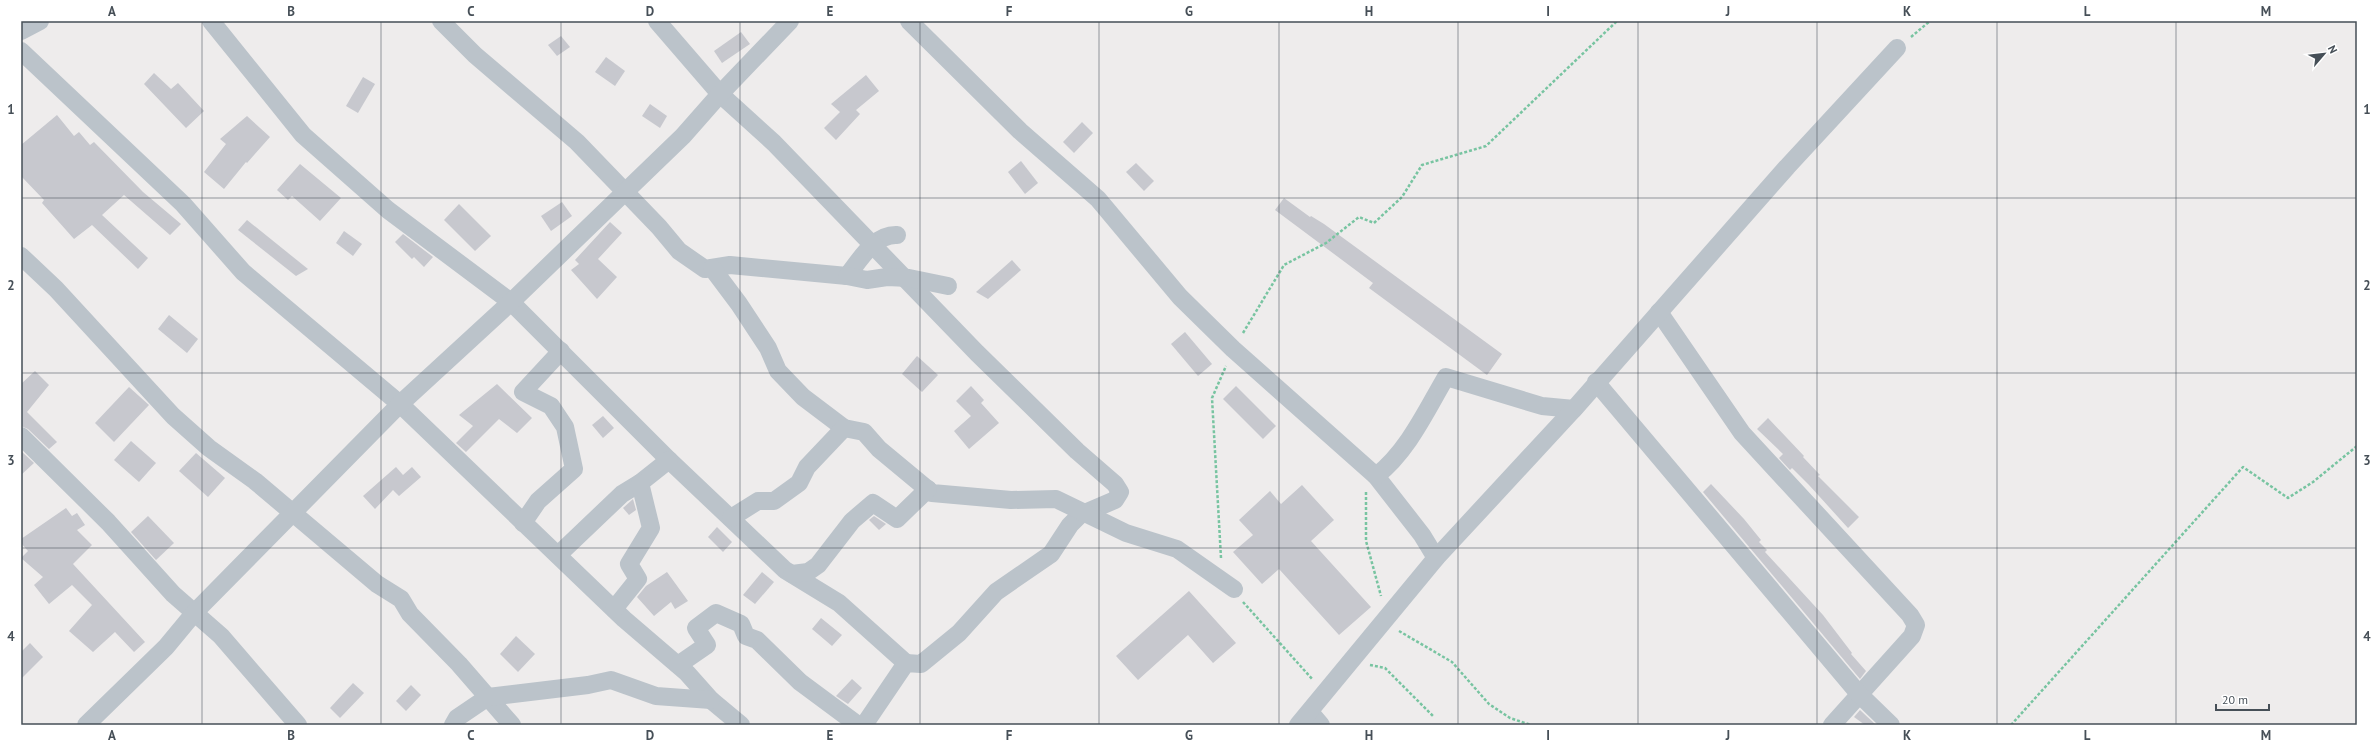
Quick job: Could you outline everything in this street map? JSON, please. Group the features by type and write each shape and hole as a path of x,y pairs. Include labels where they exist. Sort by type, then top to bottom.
{"street":[{"path":"21,31 40,21"},
{"path":"211,21 303,135 388,210 511,302 669,460 792,574 839,603 906,663 921,664 959,633 996,592 1051,554 1070,525 1084,513 1115,500 1120,492 1115,484 1077,451 871,246 779,148 720,94 657,21"},
{"path":"441,21 474,55 577,142 679,252 705,269 730,265 847,276 867,280 904,278 948,286"},
{"path":"86,725 166,647 195,612 400,404 511,302 683,136 720,94 790,21"},
{"path":"909,21 1020,131 1098,199 1180,297 1233,349 1376,476 1422,535 1436,558"},
{"path":"1310,721 1352,660 1436,558 1574,409 1658,312 1897,48"},
{"path":"21,51 183,204 243,272 400,404 614,609 678,665 711,700 741,725"},
{"path":"847,276 871,246 888,234 897,235"},
{"path":"21,256 56,289 173,416 209,448 255,481 376,584 401,599 410,614 459,664 512,725"},
{"path":"712,268 739,304 768,348 778,371 803,397 844,428 864,432 879,448 932,493 1011,500 1056,499 1126,533 1177,549 1234,589"},
{"path":"1658,312 1742,434 1910,615 1916,625 1912,636 1832,725"},
{"path":"524,523 538,501 574,468 565,427 550,406 523,392 561,351"},
{"path":"1376,476 1389,465 1412,434 1446,377 1542,406 1574,409"},
{"path":"1596,382 1859,694 1891,725"},
{"path":"731,518 758,501 774,501 799,483 807,467 844,428"},
{"path":"21,436 108,522 173,594 221,636 298,725"},
{"path":"558,555 622,494 640,483 669,460"},
{"path":"614,609 638,579 629,564 651,528 640,483"},
{"path":"792,574 808,572 818,565 852,521 873,503 897,519 928,489"},
{"path":"678,665 707,645 696,628 716,614 741,624 746,636 757,640 800,682 858,725"},
{"path":"864,725 906,663"},
{"path":"453,725 458,718 488,697 588,685 611,680 656,696 711,700"}],"path":[{"path":"1222,565 1212,398 1233,349 1284,265 1326,243 1359,217 1374,223 1402,197 1422,165 1486,146 1617,21"},
{"path":"1897,48 1930,21"},
{"path":"2010,725 2243,467 2288,498 2313,482 2357,446"},
{"path":"1376,476 1365,492 1366,541 1380,586 1384,622 1452,662 1489,704 1510,718 1531,725"},
{"path":"1234,589 1245,605 1313,678 1312,685"},
{"path":"1352,660 1385,668 1434,717"}],"building":[{"path":"741,32 750,44 722,63 714,51"},
{"path":"561,36 570,47 557,56 548,45"},
{"path":"606,57 625,71 615,86 595,72"},
{"path":"154,73 171,89 178,83 204,111 186,128 144,84"},
{"path":"866,75 879,91 856,110 860,114 836,140 824,128 840,112 831,104"},
{"path":"363,77 375,84 358,113 346,106"},
{"path":"650,104 667,116 660,128 642,116"},
{"path":"57,115 74,136 79,132 90,145 94,142 143,192 181,224 170,235 124,195 102,215 148,258 138,269 92,225 74,239 42,203 44,200 21,176 21,145"},
{"path":"247,116 270,137 247,163 246,162 224,189 204,172 226,144 220,139"},
{"path":"1082,122 1093,133 1074,153 1063,142"},
{"path":"1021,161 1038,183 1025,194 1008,172"},
{"path":"1136,163 1154,181 1144,191 1126,172"},
{"path":"300,164 341,198 320,221 292,196 288,200 277,190"},
{"path":"1284,198 1310,217 1311,216 1324,224 1502,354 1487,375 1369,288 1373,283 1275,210"},
{"path":"562,202 572,216 551,231 541,216"},
{"path":"459,204 491,236 475,251 444,220"},
{"path":"247,220 308,269 296,276 238,230"},
{"path":"610,222 622,233 598,259 617,277 597,299 571,270 579,264 575,260"},
{"path":"344,231 362,244 353,256 336,243"},
{"path":"403,234 433,257 424,267 414,257 412,259 395,242"},
{"path":"1012,260 1021,270 988,299 976,292"},
{"path":"169,315 198,339 187,353 158,329"},
{"path":"1185,332 1212,364 1198,376 1171,344"},
{"path":"917,356 938,375 922,392 902,374"},
{"path":"35,371 49,385 27,412 57,442 49,449 28,429 21,426 21,384"},
{"path":"497,384 532,418 517,433 499,419 466,452 456,443 473,426 459,415"},
{"path":"971,386 984,400 981,403 999,423 969,449 954,431 971,416 956,401"},
{"path":"1236,386 1276,426 1263,439 1223,399"},
{"path":"129,387 149,405 114,442 95,423"},
{"path":"603,416 614,428 603,438 592,425"},
{"path":"1768,418 1804,456 1803,457 1820,475 1818,476 1859,517 1848,528 1792,468 1790,470 1779,458 1783,454 1757,429"},
{"path":"131,441 156,463 139,482 114,460"},
{"path":"21,451 34,463 21,475"},
{"path":"196,453 225,478 208,497 179,471"},
{"path":"396,467 403,475 412,467 421,477 399,496 393,490 375,509 363,496"},
{"path":"1711,484 1744,519 1761,540 1759,542 1767,550 1765,552 1823,615 1852,653 1851,654 1866,671 1860,679 1703,492"},
{"path":"1302,485 1334,520 1311,541 1371,607 1339,635 1279,569 1262,584 1233,552 1253,535 1239,520 1270,491 1281,504"},
{"path":"633,499 636,510 629,515 623,508"},
{"path":"66,508 72,516 77,513 85,525 77,530 92,545 73,564 145,642 134,652 115,632 93,652 69,631 92,605 72,585 49,604 34,585 43,577 21,558 28,551 21,543 21,539"},
{"path":"148,516 174,543 156,560 131,532"},
{"path":"874,516 886,524 879,530 869,520"},
{"path":"717,527 732,542 723,552 708,537"},
{"path":"667,572 688,601 675,609 671,602 654,616 637,597 646,586"},
{"path":"762,572 774,582 755,604 743,595"},
{"path":"1189,591 1236,643 1213,663 1188,635 1138,680 1116,656"},
{"path":"821,618 842,635 832,646 812,629"},
{"path":"516,636 535,654 518,672 500,654"},
{"path":"30,643 43,657 21,679 21,652"},
{"path":"852,679 862,688 848,704 836,696"},
{"path":"353,683 364,693 340,718 330,708"},
{"path":"411,685 421,695 406,711 396,701"},
{"path":"1860,710 1876,725 1865,725 1854,717"}]}
